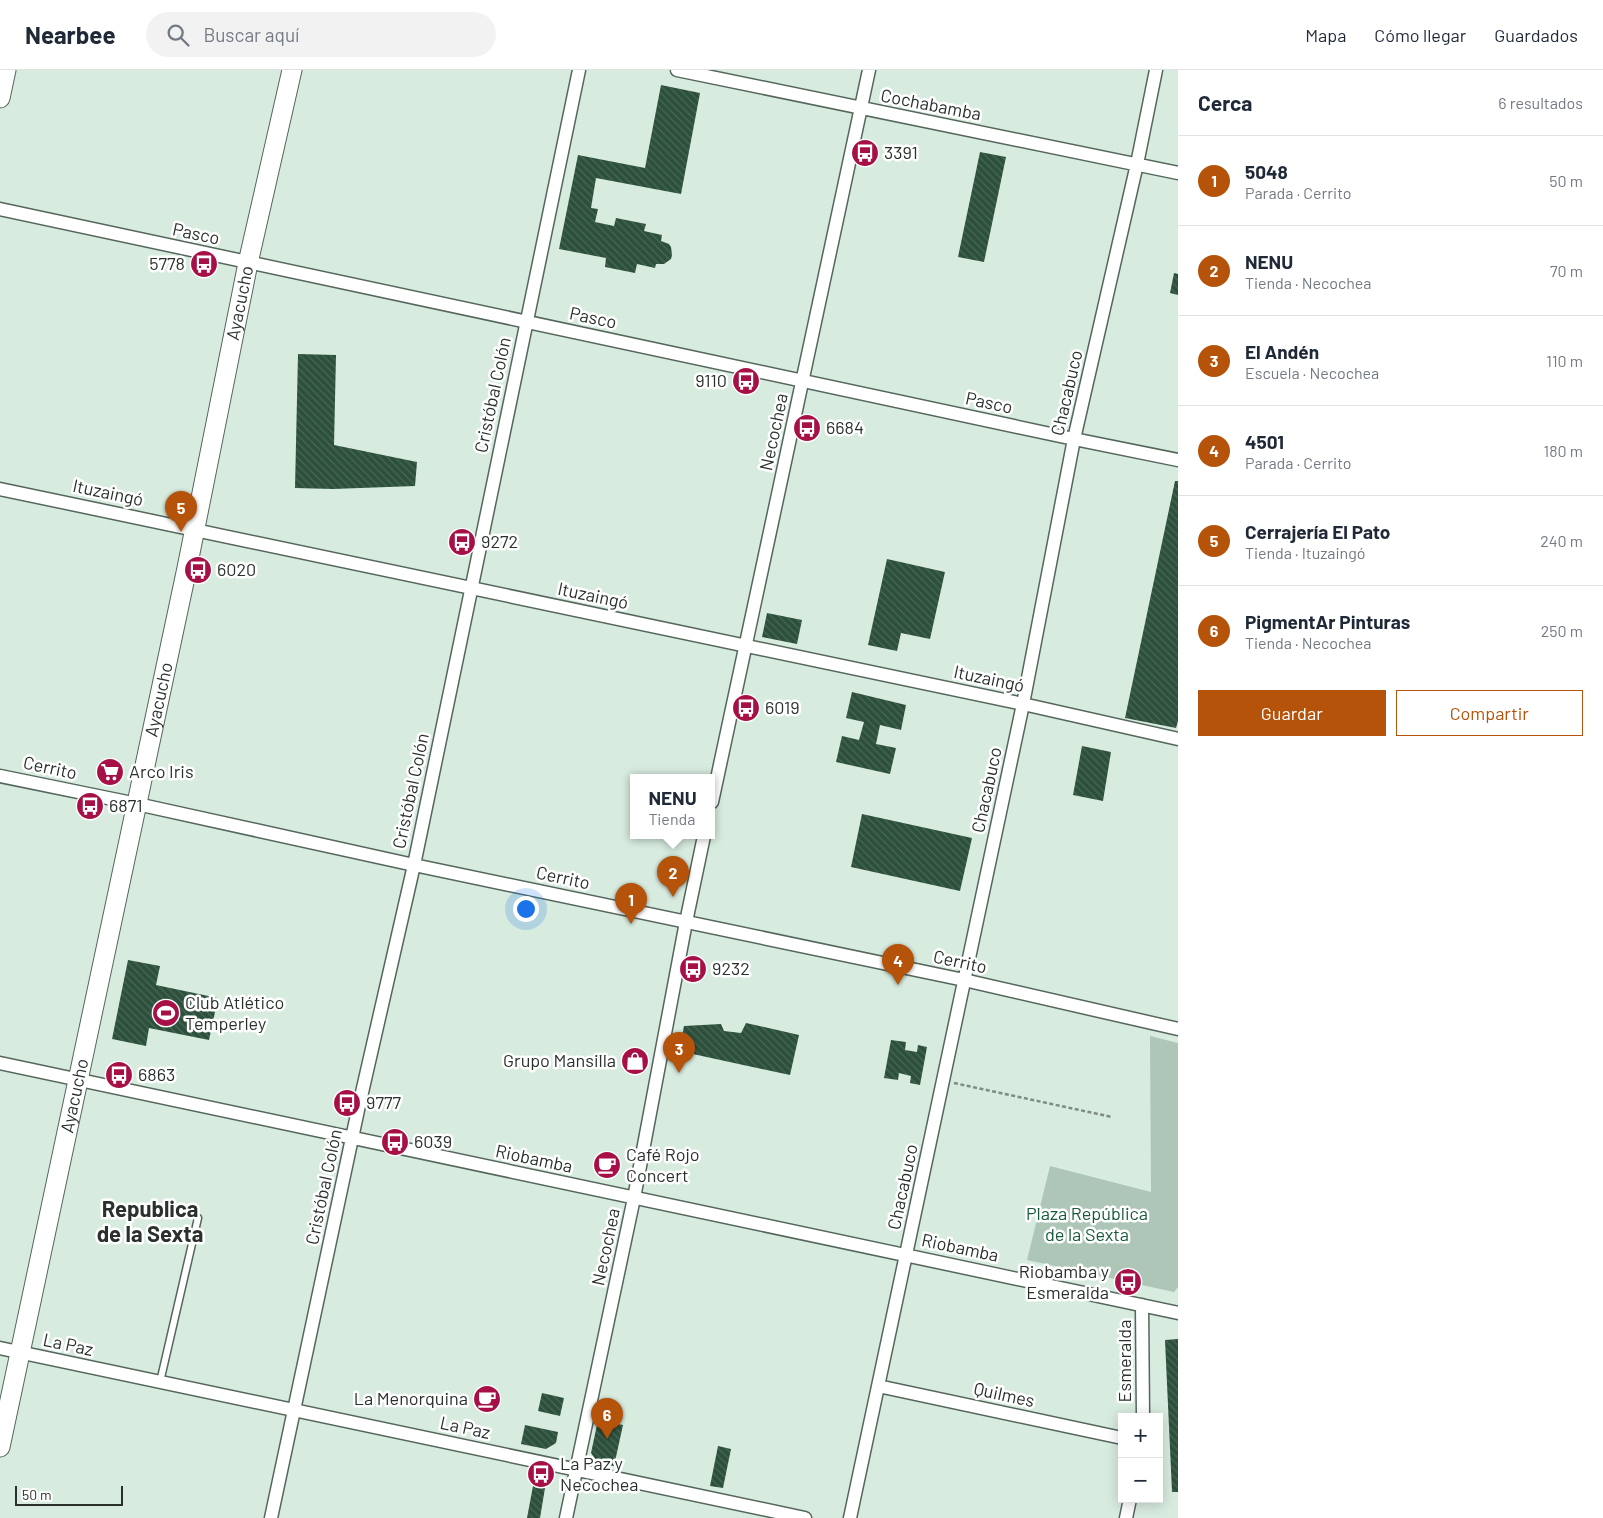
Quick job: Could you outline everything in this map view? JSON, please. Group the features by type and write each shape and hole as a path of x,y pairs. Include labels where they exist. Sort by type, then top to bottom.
{"main road":[{"path":"0,98 6,70"},
{"name":"Ayacucho","path":"0,1447 195,529 248,263 292,70"}],"street":[{"name":"Cristóbal Colón","path":"271,1518 352,1138 414,865 578,70"},
{"name":"Cochabamba","path":"677,70 1178,173"},
{"name":"Necochea","path":"715,788 869,70"},
{"name":"Chacabuco","path":"850,1518 1023,704 1074,439 1137,164 1156,70"},
{"name":"Pasco","path":"0,209 1178,460"},
{"name":"Ituzaingó","path":"0,489 1023,704 1178,739"},
{"name":"Cerrito","path":"0,776 964,980 1178,1029"},
{"name":"Necochea","path":"566,1518 634,1198 703,839"},
{"name":"Riobamba","path":"0,1063 1178,1313"},
{"name":"Esmeralda","path":"1142,1305 1143,1413"},
{"name":"La Paz","path":"0,1348 805,1518"},
{"name":"Quilmes","path":"878,1386 1118,1437"},
{"path":"1126,1518 1129,1503"}],"lane":[{"path":"160,1382 198,1218"}],"path":[{"path":"943,1080 1112,1116"}],"green space":[{"name":"Plaza República de la Sexta","path":"1150,1036 1178,1043 1178,1287 1174,1292 1027,1260 1050,1166 1151,1192"}],"building":[{"path":"661,85 700,93 681,194 596,178 591,208 598,209 595,222 614,226 616,218 646,224 644,231 662,235 661,241 669,244 671,247 671,259 664,264 656,264 655,268 637,264 635,273 605,267 606,258 559,249 578,155 645,168"},
{"path":"980,152 1006,157 984,262 958,257"},
{"path":"1174,273 1178,274 1178,295 1170,293"},
{"path":"298,354 336,355 334,445 417,462 415,486 333,489 295,488"},
{"path":"1175,481 1178,481 1178,721 1176,728 1125,718"},
{"path":"887,559 945,572 930,639 901,633 897,651 868,645"},
{"path":"767,613 802,620 797,644 762,637"},
{"path":"852,692 906,705 901,730 880,725 876,744 896,748 890,774 836,762 842,736 859,740 864,722 846,718"},
{"path":"1082,746 1111,752 1103,801 1073,795"},
{"path":"862,814 972,838 960,891 851,867"},
{"name":"Club Atlético Temperley","path":"128,960 160,966 156,985 218,998 209,1040 149,1028 146,1046 112,1039"},
{"path":"746,1023 799,1035 790,1075 679,1051 684,1026 721,1024 724,1031 741,1033"},
{"path":"891,1040 906,1042 905,1050 917,1052 918,1045 927,1047 920,1085 910,1083 911,1076 899,1073 898,1080 884,1078"},
{"path":"1178,1339 1178,1492 1172,1492 1165,1340"},
{"path":"542,1393 564,1398 560,1416 538,1411"},
{"path":"598,1420 623,1425 614,1466 598,1463 591,1453"},
{"path":"525,1425 558,1432 556,1443 546,1449 521,1444"},
{"path":"718,1446 731,1449 723,1488 710,1486"},
{"path":"533,1486 545,1488 540,1518 527,1518"}],"place":[{"name":"3391","path":"865,153"},
{"name":"5778","path":"204,264"},
{"name":"9110","path":"746,381"},
{"name":"6684","path":"807,428"},
{"name":"Cerrajería El Pato","path":"181,532"},
{"name":"9272","path":"462,542"},
{"name":"6020","path":"198,570"},
{"name":"6019","path":"746,708"},
{"name":"Arco Iris","path":"110,772"},
{"name":"6871","path":"90,806"},
{"name":"NENU","path":"673,897"},
{"name":"5048","path":"631,924"},
{"name":"9232","path":"693,969"},
{"name":"4501","path":"898,985"},
{"name":"Club Atlético Temperley","path":"166,1013"},
{"name":"Grupo Mansilla","path":"635,1061"},
{"name":"El Andén","path":"679,1073"},
{"name":"6863","path":"119,1075"},
{"name":"9777","path":"347,1103"},
{"name":"6039","path":"395,1142"},
{"name":"Café Rojo Concert","path":"607,1165"},
{"name":"Riobamba y Esmeralda","path":"1128,1282"},
{"name":"La Menorquina","path":"487,1399"},
{"name":"PigmentAr Pinturas","path":"607,1439"},
{"name":"La Paz y Necochea","path":"541,1474"}],"district":[{"name":"Republica de la Sexta","path":"150,1222"}]}
